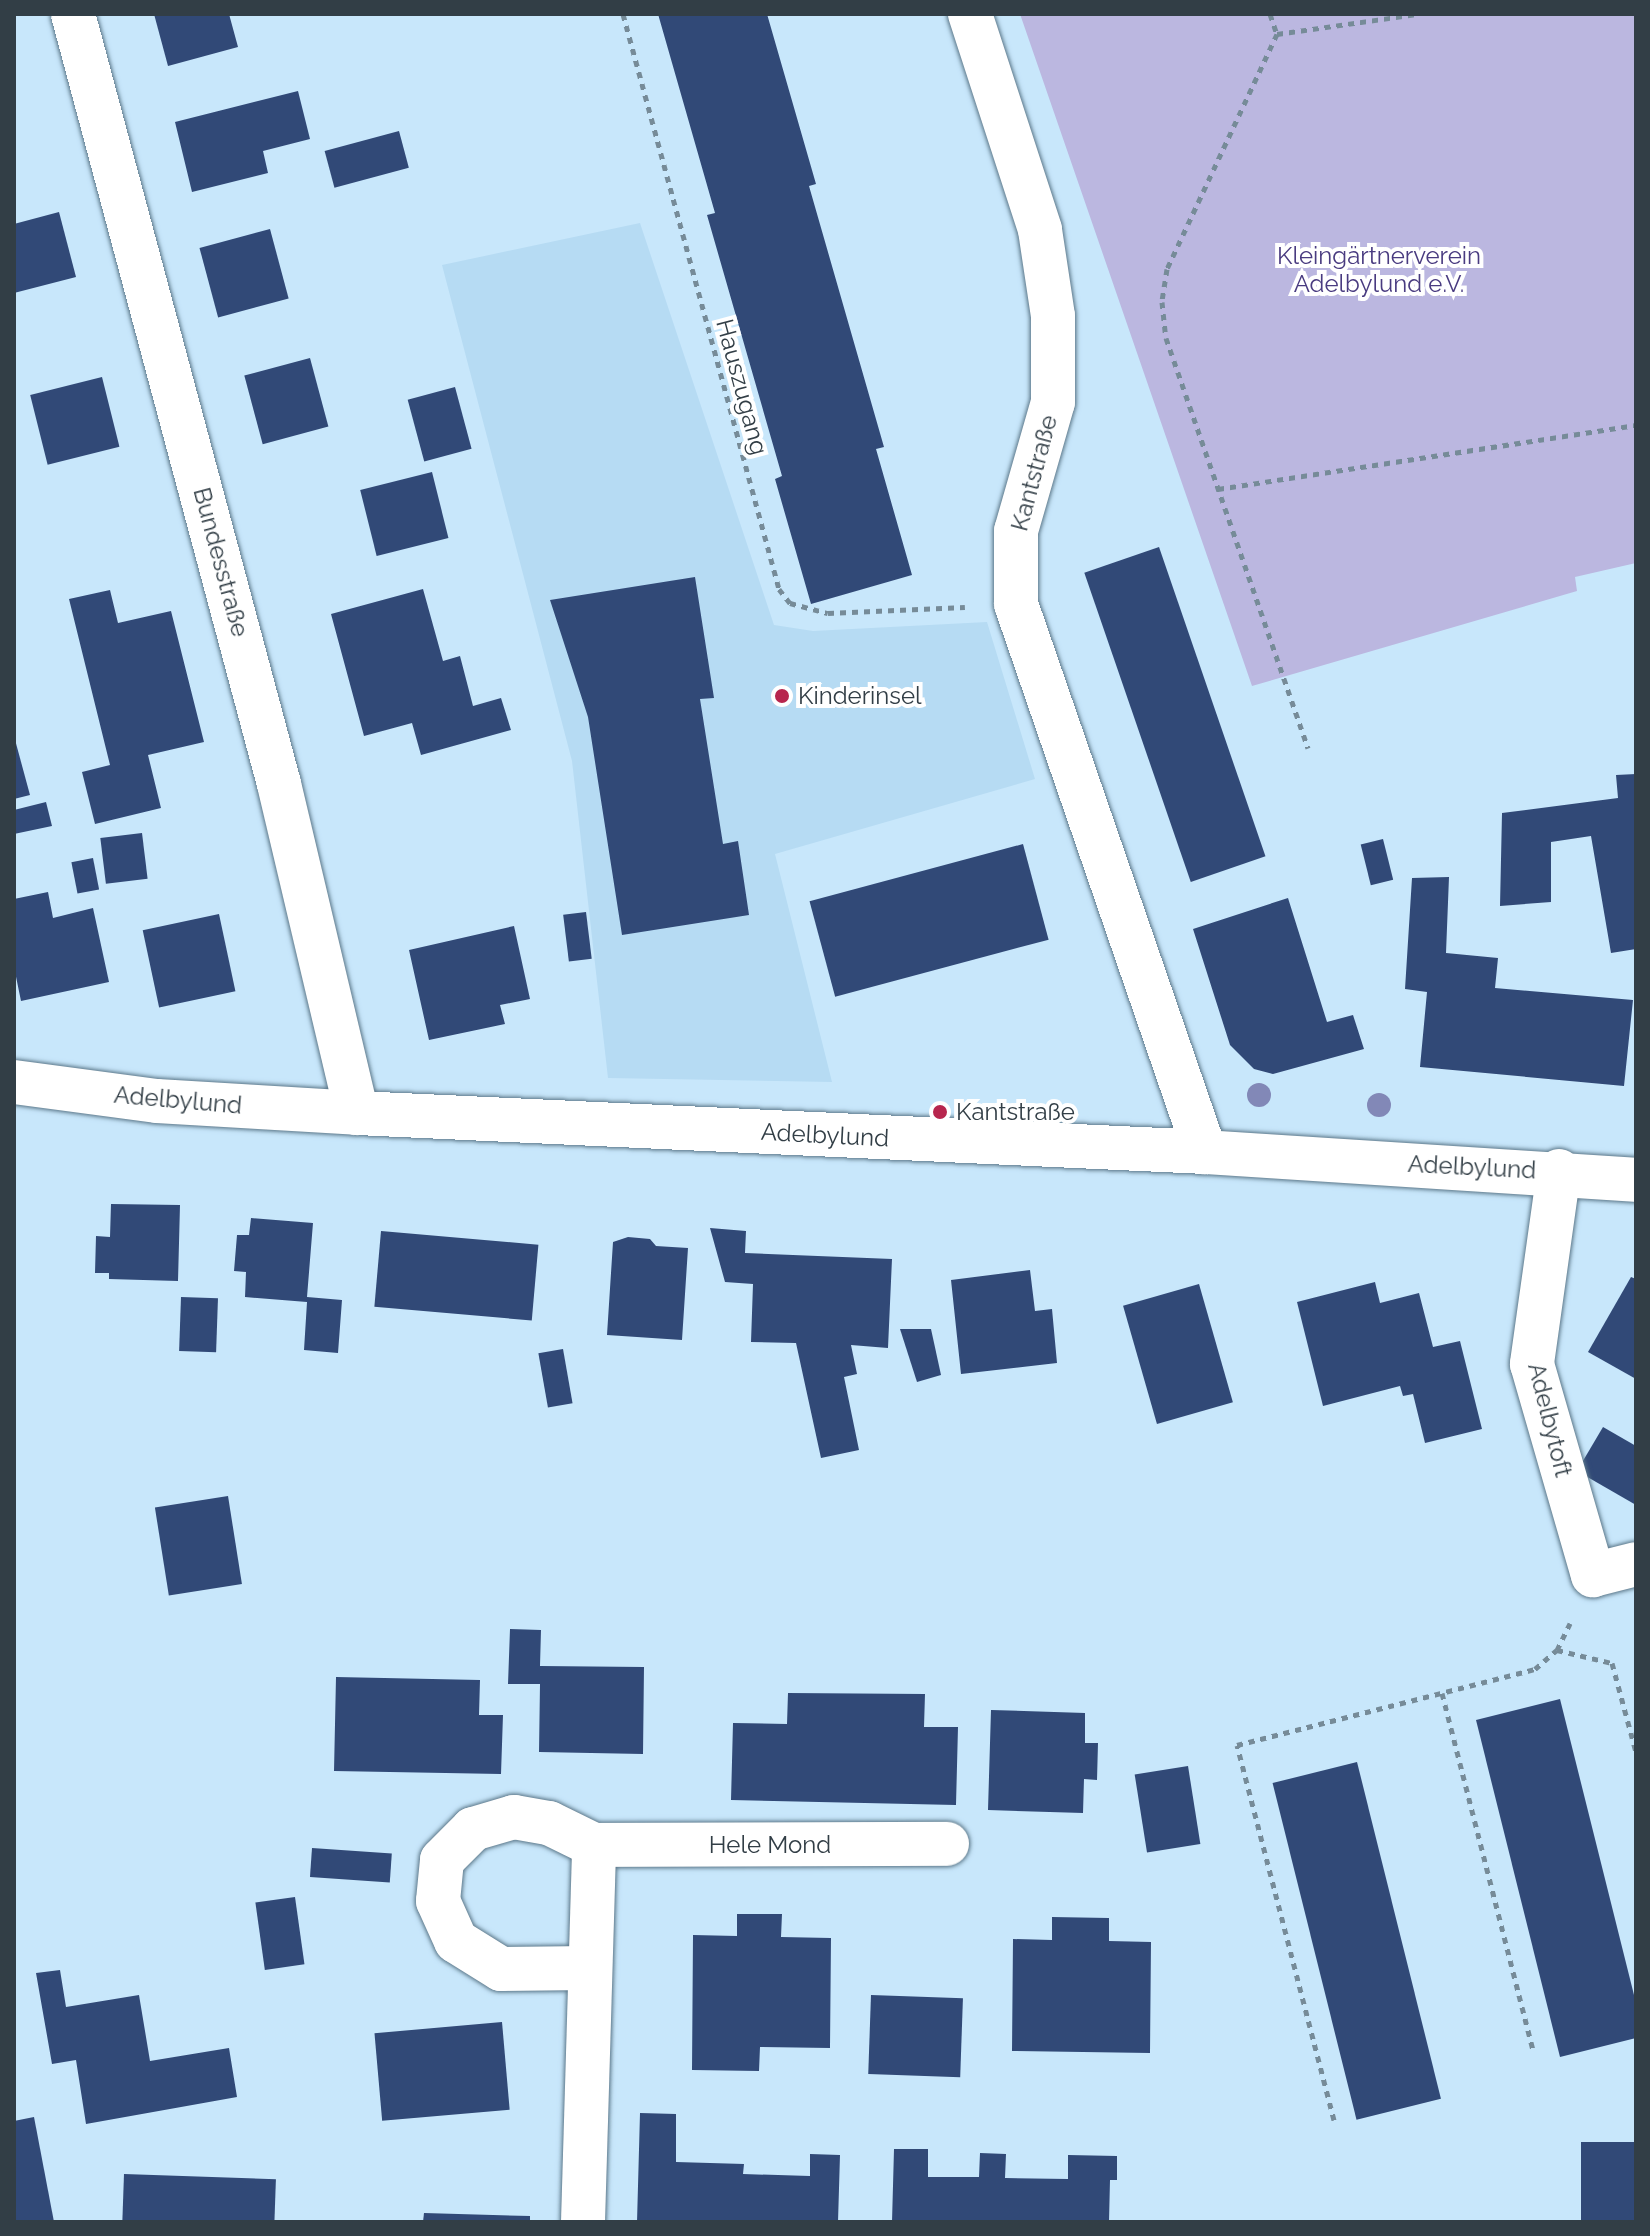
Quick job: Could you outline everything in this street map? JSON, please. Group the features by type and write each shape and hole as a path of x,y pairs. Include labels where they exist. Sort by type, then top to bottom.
{"street":[{"name":"Bundesstraße","path":"73,14 279,784 357,1113"},
{"name":"Kantstraße","path":"970,14 1040,230 1053,316 1053,402 1016,531 1016,604 1205,1152"},
{"name":"Adelbylund","path":"14,1082 157,1101 1205,1152 1559,1171 1636,1180"},
{"name":"Adelbytoft","path":"1559,1171 1532,1364 1593,1575"},
{"path":"1593,1575 1636,1564"},
{"name":"Hele Mond","path":"589,1968 501,1969 456,1941 438,1901 442,1860 473,1829 514,1817 549,1823 594,1845 947,1844"},
{"path":"583,2222 594,1845"}],"path":[{"name":"Hauszugang","path":"623,14 779,589 790,603 828,613 956,607"},
{"path":"1270,14 1277,34 1167,269 1162,302 1166,338 1308,748"},
{"path":"1277,34 1417,14"},
{"path":"1218,489 1636,425"},
{"path":"1334,2120 1237,1745 1535,1669 1557,1650 1593,1575"},
{"path":"1557,1650 1612,1663 1636,1752"},
{"path":"1442,1693 1533,2049"}],"shaded area":[{"name":"Kinderinsel","path":"640,223 774,625 813,631 987,622 1035,779 775,854 832,1082 608,1078 572,761 442,265"}],"green space":[{"name":"Kleingärtnerverein Adelbylund e.V.","path":"1020,14 1636,14 1636,563 1575,577 1577,591 1252,686"}],"building":[{"path":"154,14 229,14 238,47 168,66"},
{"path":"658,14 767,14 816,184 809,186 884,447 876,449 912,575 811,604 775,479 782,476 707,215 715,213"},
{"path":"298,91 310,139 263,151 268,173 192,192 175,122"},
{"path":"399,131 409,168 334,188 325,151"},
{"path":"59,212 76,277 14,293 14,224"},
{"path":"270,229 289,299 218,317 199,248"},
{"path":"310,358 328,427 263,444 244,376"},
{"path":"102,377 119,447 48,465 30,395"},
{"path":"455,387 472,449 424,462 408,400"},
{"path":"432,472 448,538 377,556 360,490"},
{"path":"1159,547 1265,856 1191,882 1084,573"},
{"path":"695,577 714,698 700,699 723,844 738,841 749,915 622,935 588,717 550,600"},
{"path":"423,589 443,661 460,656 473,706 501,698 511,730 421,755 412,723 364,736 331,614"},
{"path":"110,590 118,623 171,611 204,742 148,755 161,808 95,824 82,772 110,765 69,599"},
{"path":"14,736 30,795 14,799"},
{"path":"1636,774 1636,949 1611,953 1591,836 1551,842 1551,902 1500,906 1502,813 1618,798 1616,775"},
{"path":"46,802 52,826 14,834 14,810"},
{"path":"142,833 148,879 106,884 100,838"},
{"path":"1383,839 1393,880 1371,885 1361,845"},
{"path":"1023,844 1049,940 835,997 810,901"},
{"path":"93,858 99,889 78,894 71,862"},
{"path":"1449,877 1446,953 1498,958 1495,988 1633,1000 1624,1086 1420,1067 1427,992 1405,989 1412,878"},
{"path":"48,892 53,918 93,908 109,982 21,1001 14,967 14,899"},
{"path":"1288,898 1327,1022 1353,1015 1364,1049 1273,1074 1254,1069 1230,1045 1193,929"},
{"path":"586,912 592,959 569,961 563,915"},
{"path":"219,914 235,991 159,1007 143,930"},
{"path":"514,926 530,999 500,1005 505,1024 429,1040 409,950"},
{"path":"111,1204 180,1205 178,1281 109,1279 109,1273 95,1273 96,1236 110,1237"},
{"path":"251,1218 313,1223 307,1297 342,1300 338,1353 304,1350 307,1302 245,1297 246,1272 234,1271 237,1235 249,1235"},
{"path":"710,1228 746,1231 745,1253 892,1259 888,1348 851,1345 857,1374 844,1377 859,1450 821,1458 796,1343 751,1342 753,1284 725,1282"},
{"path":"381,1231 538,1245 532,1320 374,1307"},
{"path":"628,1237 650,1239 656,1246 688,1248 682,1340 607,1335 613,1242"},
{"path":"1030,1270 1035,1311 1052,1309 1057,1363 961,1374 951,1280"},
{"path":"1631,1277 1636,1279 1636,1379 1588,1352"},
{"path":"1375,1282 1380,1303 1419,1293 1433,1347 1460,1341 1482,1429 1425,1443 1413,1394 1403,1396 1400,1386 1323,1406 1297,1302"},
{"path":"1199,1284 1233,1402 1157,1424 1123,1306"},
{"path":"181,1297 218,1298 216,1352 179,1351"},
{"path":"900,1329 931,1329 941,1375 917,1382"},
{"path":"563,1349 573,1403 548,1408 538,1353"},
{"path":"1603,1427 1636,1446 1636,1505 1577,1471"},
{"path":"228,1496 242,1584 169,1595 155,1508"},
{"path":"510,1629 541,1630 540,1666 644,1667 643,1754 539,1752 540,1684 508,1684"},
{"path":"336,1677 480,1680 479,1715 503,1715 501,1774 334,1771"},
{"path":"788,1693 925,1694 924,1727 958,1727 956,1805 731,1800 733,1723 787,1724"},
{"path":"1560,1699 1636,2003 1636,2038 1560,2057 1476,1720"},
{"path":"991,1710 1085,1713 1085,1743 1098,1743 1097,1780 1084,1779 1083,1813 988,1810"},
{"path":"1357,1762 1441,2099 1357,2120 1273,1783"},
{"path":"1188,1766 1200,1844 1147,1852 1135,1774"},
{"path":"312,1848 392,1854 390,1883 310,1877"},
{"path":"295,1897 304,1964 265,1970 255,1903"},
{"path":"737,1914 782,1914 781,1937 831,1938 830,2048 760,2047 759,2071 692,2070 693,1935 737,1936"},
{"path":"1052,1917 1109,1918 1109,1941 1151,1942 1150,2053 1012,2051 1013,1939 1052,1940"},
{"path":"60,1970 66,2007 139,1995 150,2061 229,2048 237,2097 86,2124 76,2060 52,2064 36,1973"},
{"path":"871,1995 963,1998 960,2077 868,2074"},
{"path":"502,2022 510,2110 382,2121 374,2033"},
{"path":"640,2113 676,2114 676,2162 744,2164 743,2174 810,2176 810,2154 840,2155 838,2222 637,2222"},
{"path":"34,2117 54,2222 14,2222 14,2121"},
{"path":"1581,2142 1636,2142 1636,2222 1581,2222"},
{"path":"894,2149 928,2149 928,2177 979,2177 980,2153 1006,2154 1005,2178 1068,2179 1068,2155 1117,2156 1117,2180 1110,2180 1109,2222 892,2222"},
{"path":"124,2174 276,2179 274,2222 122,2222"},
{"path":"424,2213 530,2216 530,2222 423,2222"}],"place":[{"name":"Kinderinsel","path":"782,696"},
{"name":"Kantstraße","path":"940,1112"}]}
